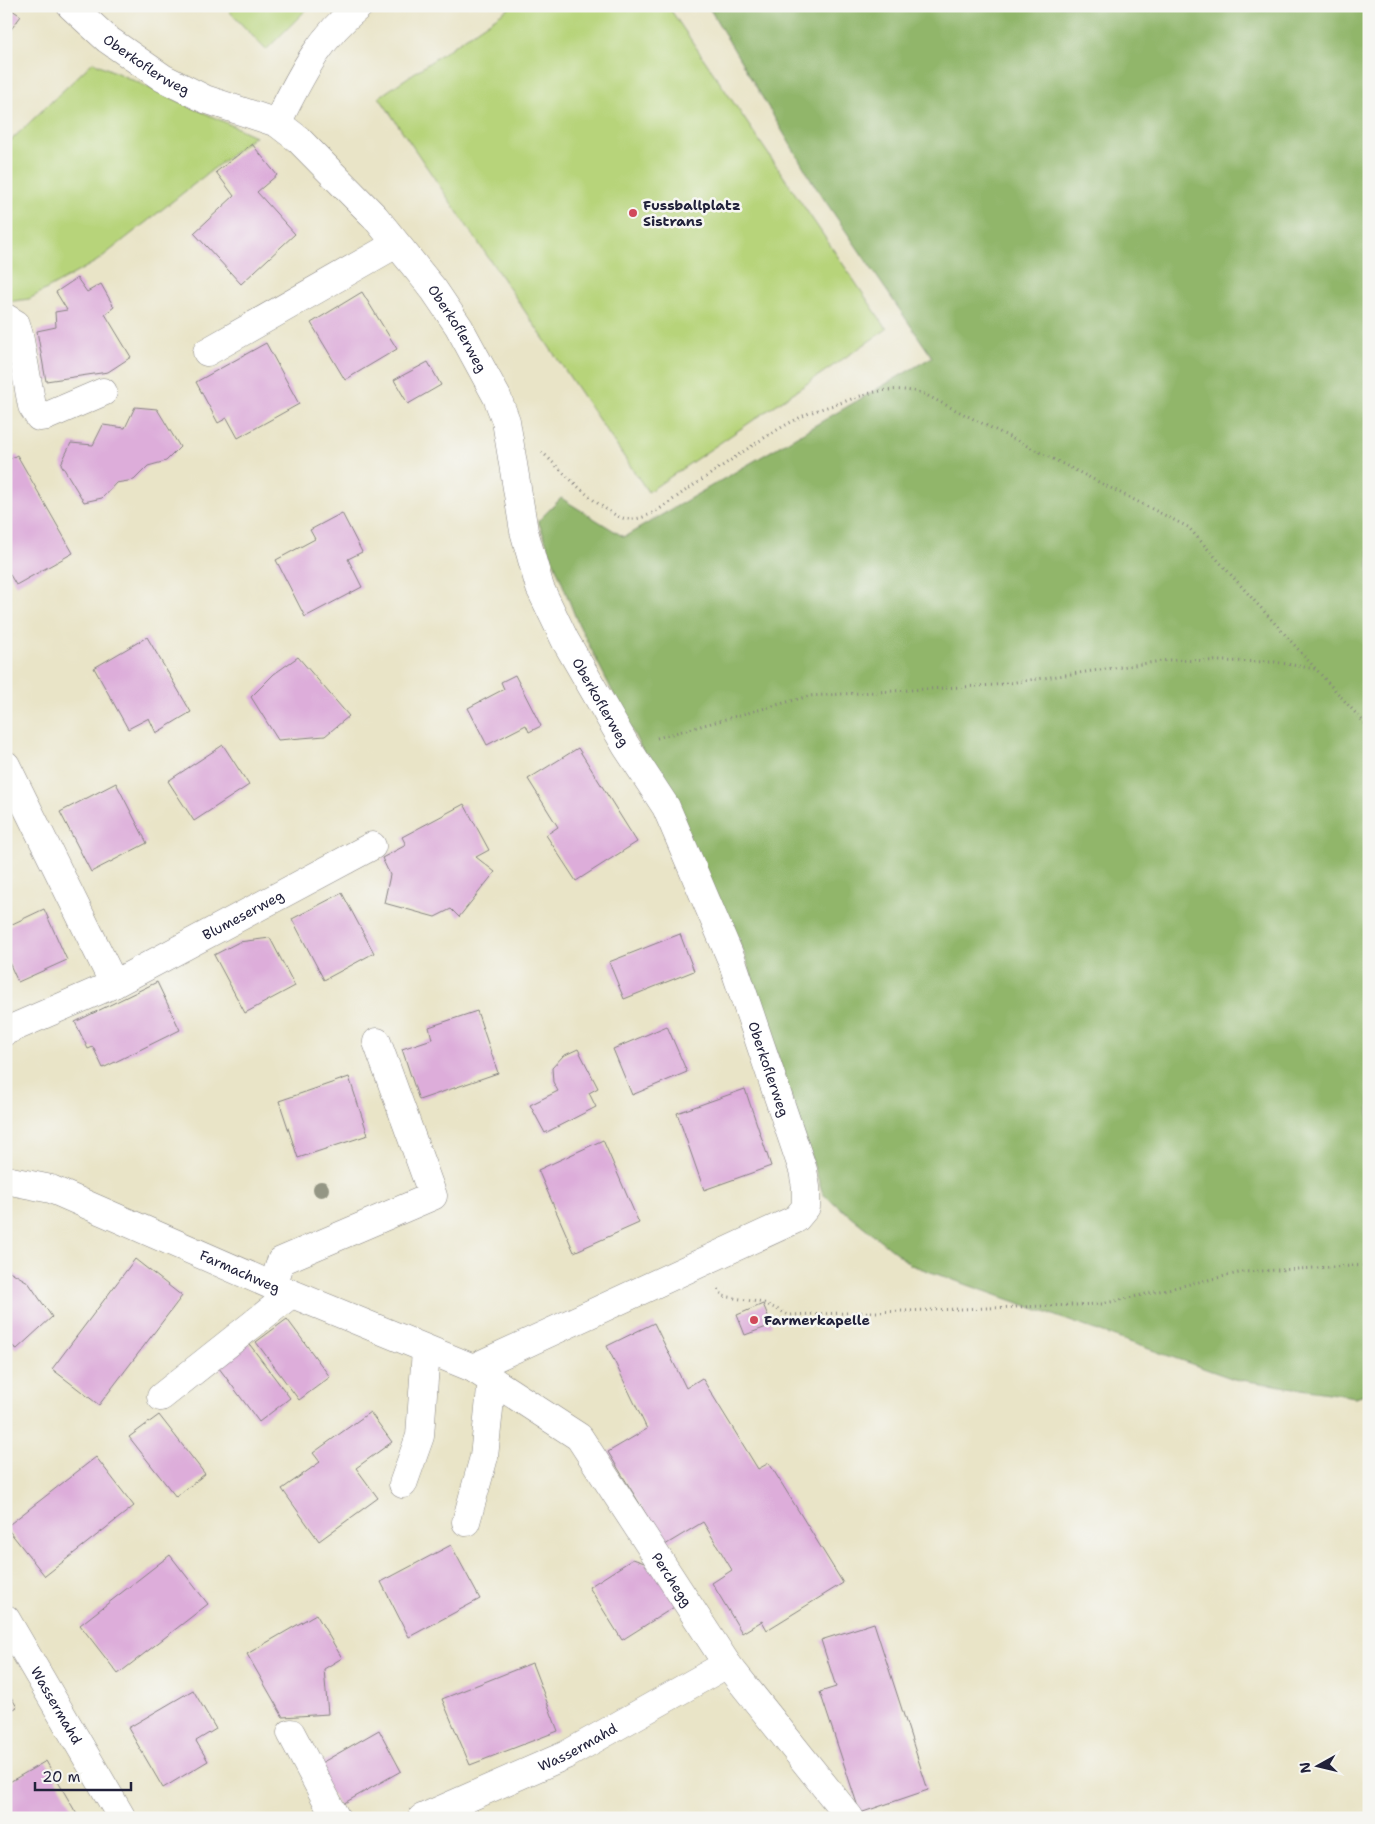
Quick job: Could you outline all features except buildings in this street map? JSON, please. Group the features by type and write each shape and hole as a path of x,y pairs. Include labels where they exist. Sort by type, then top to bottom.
{"street":[{"name":"Oberkoflerweg","path":"71,6 106,39 163,78 205,99 277,123 298,139 369,211 434,290 460,327 502,408 511,444 524,531 540,588 564,640 626,746 666,807 732,961 803,1170 806,1187 806,1207 796,1219 700,1264 482,1374"},
{"path":"277,123 299,77 318,48 330,32 359,6"},
{"path":"207,352 396,244"},
{"path":"6,318 16,324 32,406 38,417 46,416 103,392"},
{"path":"6,765 114,984"},
{"name":"Blumeserweg","path":"6,1031 114,984 372,846"},
{"path":"161,1397 282,1290 281,1260 433,1196 377,1042"},
{"name":"Farmachweg","path":"6,1180 51,1189 282,1290 482,1374"},
{"path":"403,1484 420,1436 426,1350"},
{"path":"466,1522 484,1457 482,1374"},
{"name":"Perchegg","path":"482,1374 579,1437 727,1664 850,1818"},
{"name":"Wassermahd","path":"6,1618 122,1818"},
{"name":"Wassermahd","path":"422,1818 566,1755 727,1664"},
{"path":"291,1733 336,1818"}],"path":[{"path":"511,444 539,449 574,483 613,514 627,519 636,519 658,509 771,434 812,412 879,390 891,388 924,394 1188,527 1369,728"},
{"path":"626,746 809,696 995,685 1169,660 1275,662 1315,669"},
{"path":"700,1264 723,1296 764,1303 789,1315 1102,1304 1243,1272 1369,1265"}],"green space":[{"path":"233,6 310,6 266,50 229,11"},
{"name":"Fussballplatz Sistrans","path":"512,6 668,6 887,329 648,492 379,97"},
{"path":"708,6 1369,6 1369,1393 1355,1397 1234,1379 911,1265 823,1194 744,953 577,621 538,521 561,498 624,537 932,357 815,186"},
{"path":"93,62 255,136 97,261 29,299 6,302 6,145"}],"place":[{"name":"Fussballplatz Sistrans","path":"633,213"},
{"name":"Farmerkapelle","path":"754,1320"}]}
